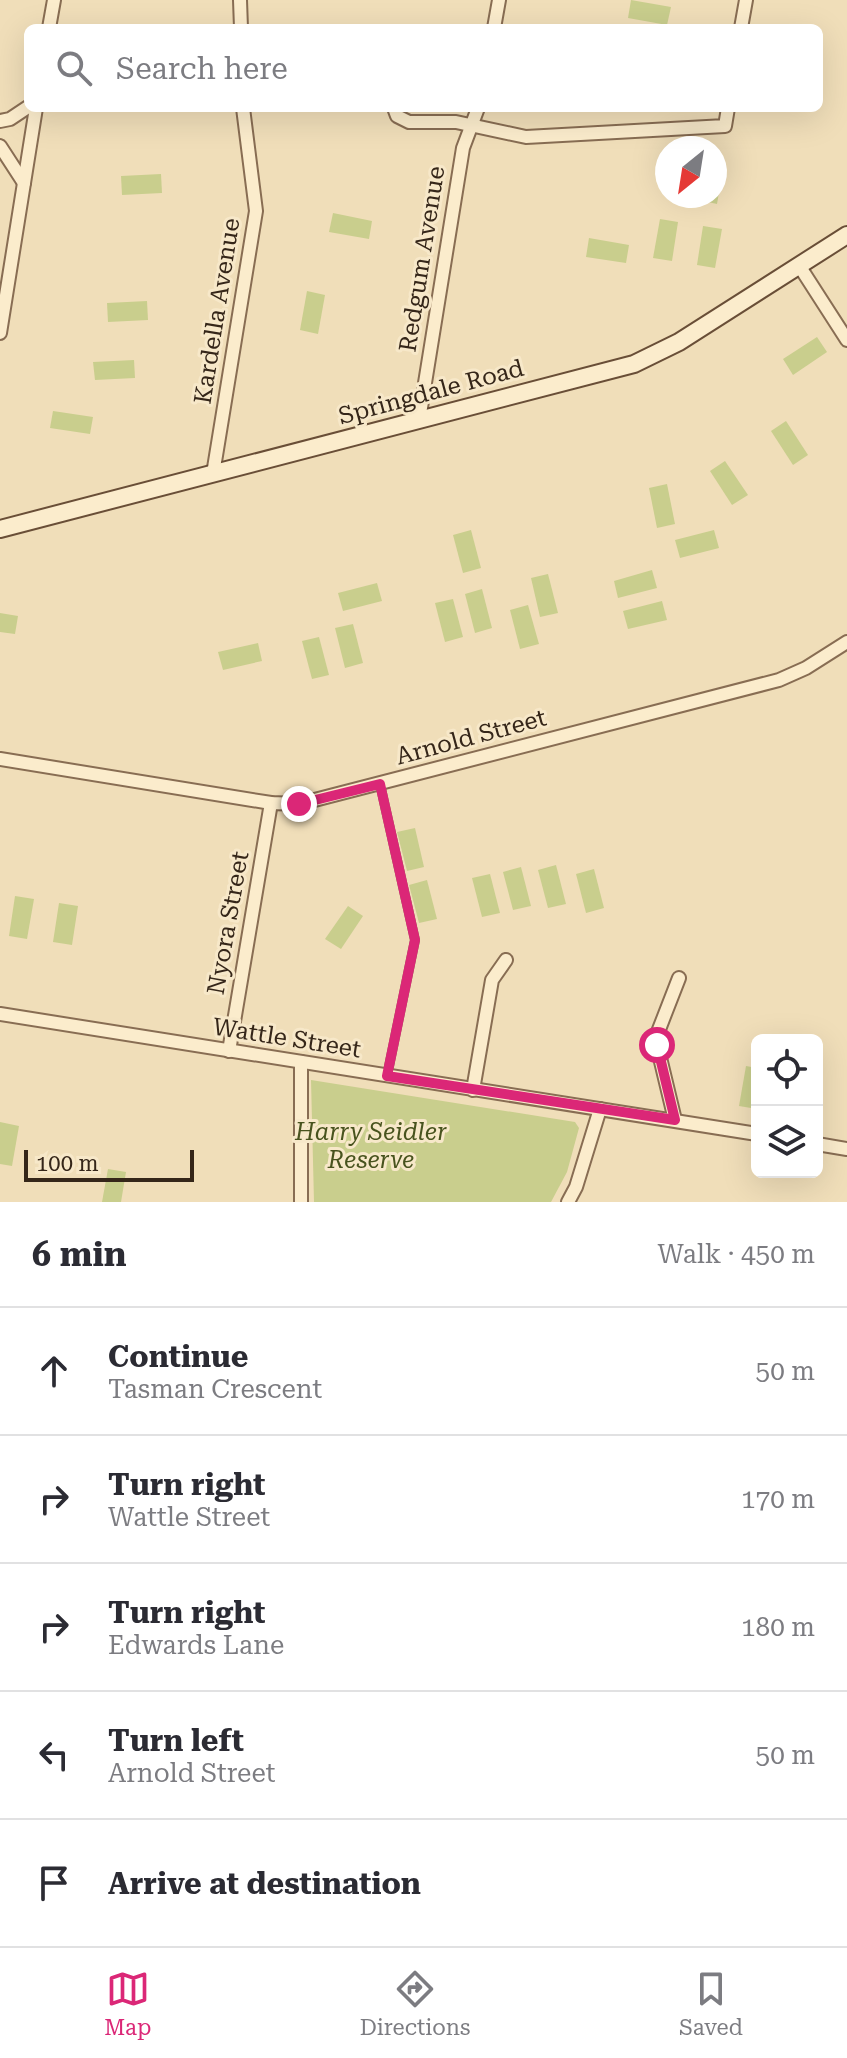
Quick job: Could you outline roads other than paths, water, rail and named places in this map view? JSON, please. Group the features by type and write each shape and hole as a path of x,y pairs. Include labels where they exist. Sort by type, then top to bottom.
{"main road":[{"name":"Springdale Road","path":"0,529 634,364 679,342 847,235"}],"street":[{"path":"50,24 54,0"},
{"path":"240,0 241,24"},
{"path":"495,24 499,0"},
{"path":"742,24 746,0"},
{"path":"0,121 10,119 24,110"},
{"path":"0,333 6,258 24,183 35,112"},
{"name":"Kardella Avenue","path":"213,474 256,211 244,112"},
{"path":"396,112 409,122 456,122 526,137 725,126 727,112"},
{"name":"Redgum Avenue","path":"419,420 463,148 476,112"},
{"path":"0,146 24,183"},
{"path":"800,267 847,340"},
{"name":"Arnold Street","path":"0,759 271,803 299,804 779,680 806,668 847,642"},
{"name":"Nyora Street","path":"229,1051 271,803"},
{"path":"473,1090 492,980 506,960"},
{"path":"675,1120 657,1045 658,1032 679,978"},
{"name":"Wattle Street","path":"0,1014 751,1133"},
{"path":"301,1062 301,1202"},
{"path":"568,1202 576,1187 600,1109"},
{"path":"823,1145 847,1149"}],"lane":[{"path":"380,784 415,940 387,1076"}],"park label":[{"name":"Harry Seidler Reserve","path":"371,1146"}]}
